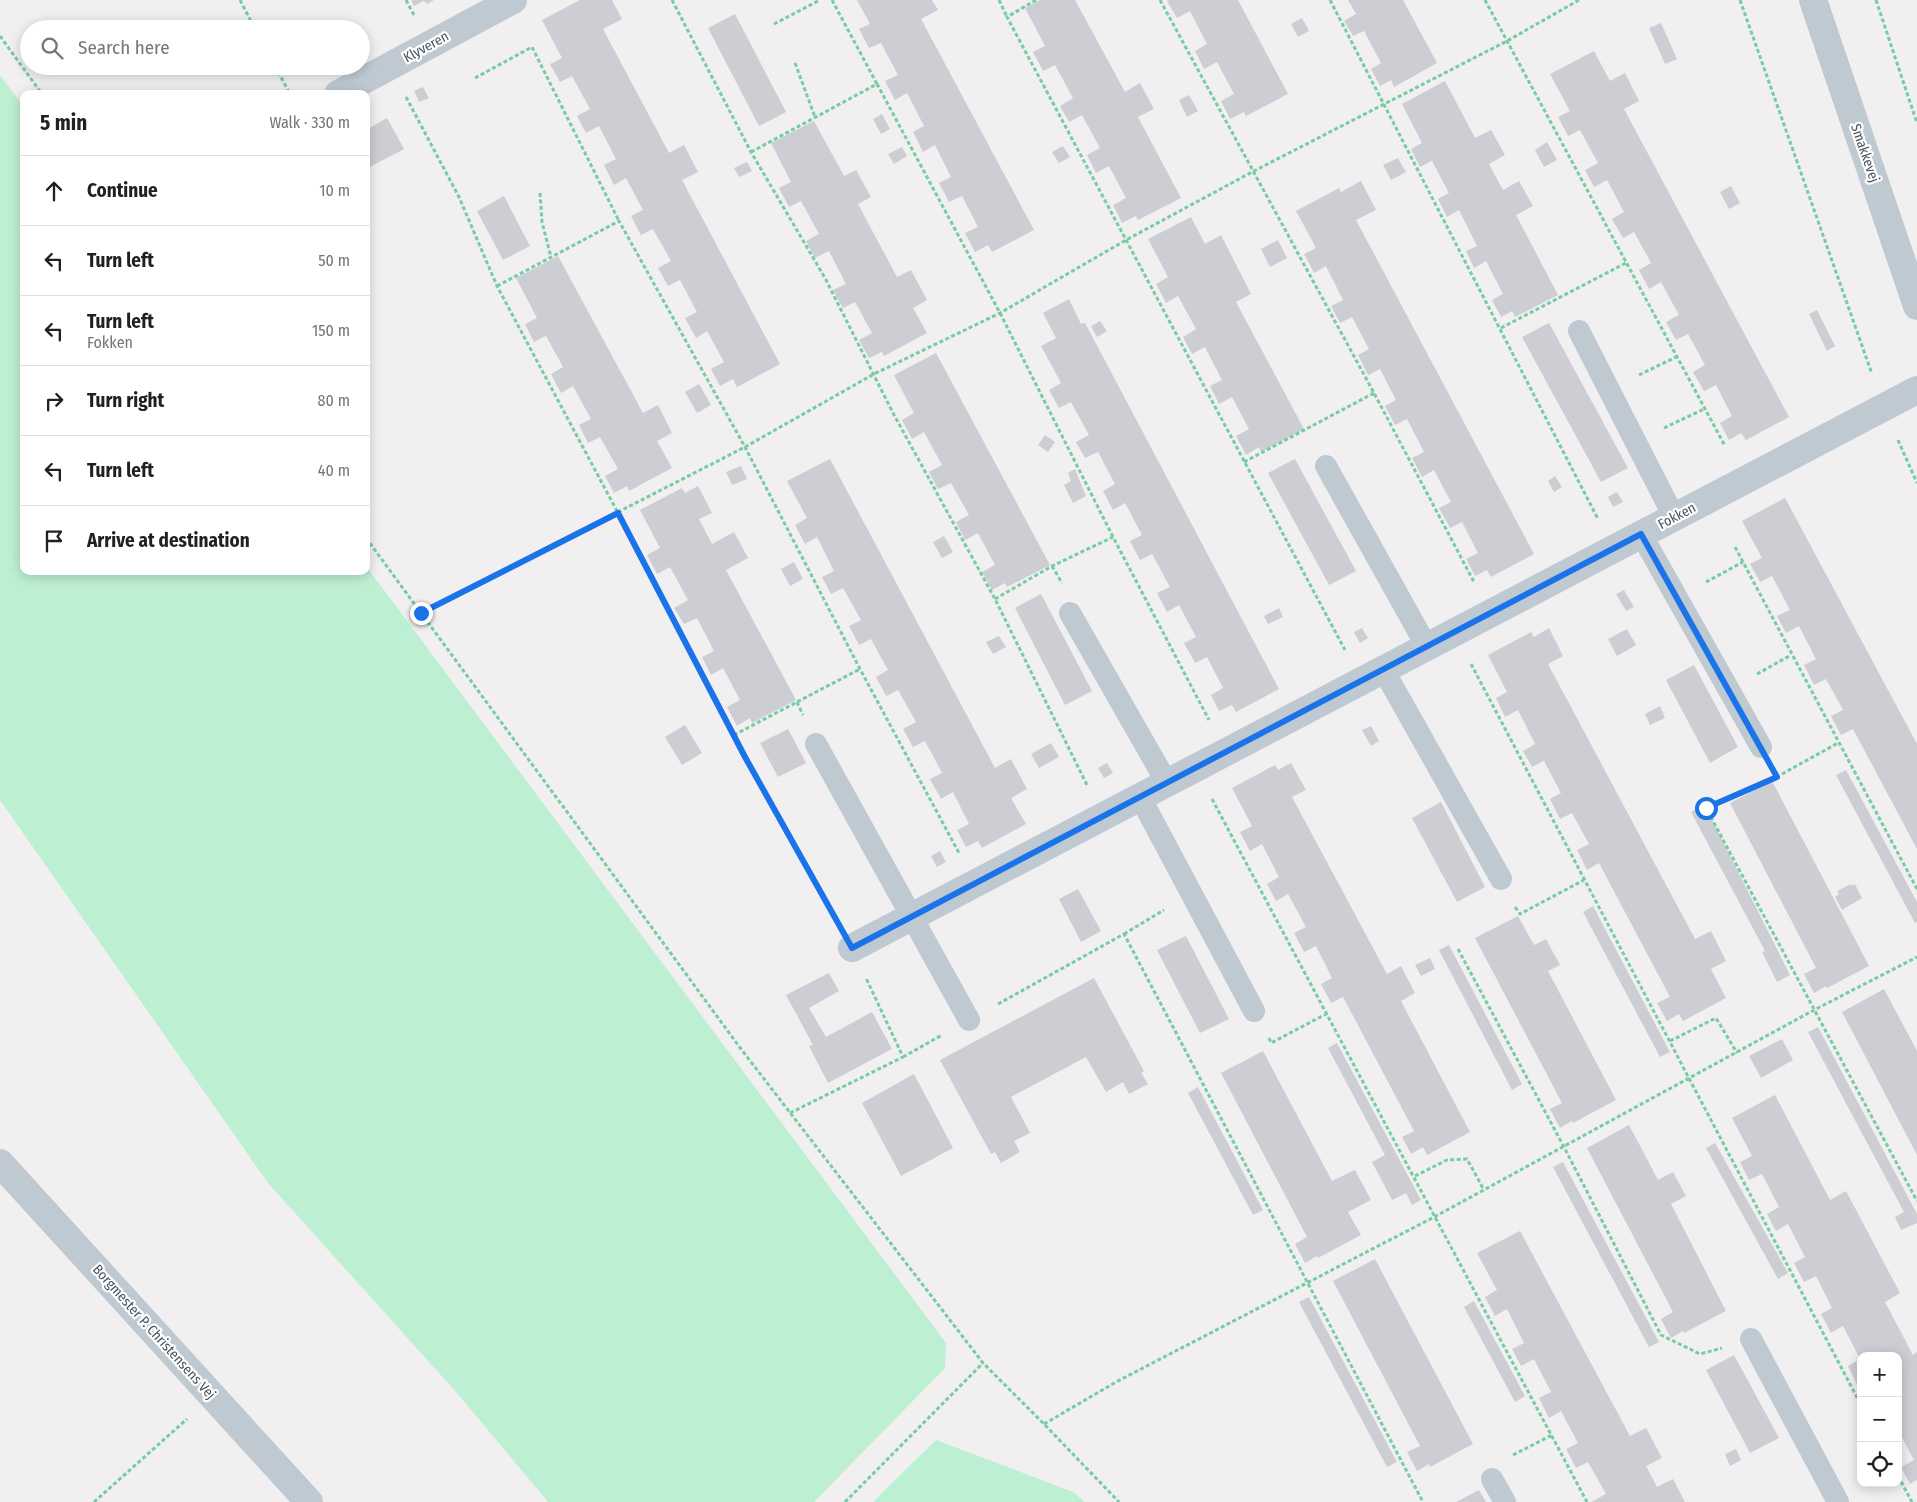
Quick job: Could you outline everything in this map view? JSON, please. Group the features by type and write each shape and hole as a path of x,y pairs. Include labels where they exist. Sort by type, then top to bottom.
{"street":[{"name":"Klyveren","path":"346,90 513,0"},
{"name":"Smakkevej","path":"1813,0 1917,306"},
{"name":"Fokken","path":"852,948 1917,390"},
{"name":"Borgmester P. Christensens Vej","path":"0,1163 309,1502"}],"lane":[{"path":"1579,331 1674,517"},
{"path":"1326,466 1427,647"},
{"path":"1641,534 1761,747"},
{"path":"1070,613 1167,783"},
{"path":"1372,675 1501,879"},
{"path":"816,744 969,1020"},
{"path":"1140,797 1254,1011"},
{"path":"1751,1339 1838,1502"},
{"path":"1492,1479 1505,1502"}],"path":[{"path":"240,0 250,20"},
{"path":"672,0 750,152 825,278 893,413 995,599 1103,817"},
{"path":"774,24 820,0"},
{"path":"832,0 1000,313 1113,537 1226,752"},
{"path":"999,0 1244,462 1372,675"},
{"path":"1007,17 1036,0"},
{"path":"1160,0 1374,393 1491,613"},
{"path":"1330,0 1501,328 1613,549"},
{"path":"1485,0 1725,446"},
{"path":"421,613 745,448 874,374 1000,313 1126,240 1254,171 1507,41 1579,0"},
{"path":"1740,0 1884,407 1917,483"},
{"path":"1876,0 1917,123"},
{"path":"0,36 20,64"},
{"path":"475,78 532,47 619,221 745,448 860,669 976,883"},
{"path":"795,63 815,117"},
{"path":"390,67 459,197 496,286 618,513 734,736 852,948 903,1057"},
{"path":"28,75 39,90"},
{"path":"280,75 288,90"},
{"path":"750,152 877,84"},
{"path":"540,193 542,222 551,257"},
{"path":"496,286 619,221"},
{"path":"1501,328 1626,263"},
{"path":"1609,388 1676,357"},
{"path":"1244,462 1374,393"},
{"path":"1636,442 1704,409"},
{"path":"995,599 1052,566 1113,537"},
{"path":"370,543 790,1113 983,1363 1118,1502"},
{"path":"1735,547 1917,889"},
{"path":"1678,598 1743,562"},
{"path":"1454,632 1857,1397"},
{"path":"1729,691 1791,655"},
{"path":"734,736 860,669"},
{"path":"1838,743 1777,777 1706,808 1917,1201"},
{"path":"1195,768 1328,1013 1587,1502"},
{"path":"1501,879 1520,914 1584,880"},
{"path":"790,1113 903,1057 1192,894"},
{"path":"1124,934 1423,1502"},
{"path":"1458,949 1564,1147 1661,1335 1700,1354 1751,1339"},
{"path":"1044,1424 1116,1382 1436,1216 1814,1010 1917,957"},
{"path":"1254,1011 1271,1043 1328,1013"},
{"path":"1670,1040 1716,1018 1737,1053"},
{"path":"1415,1176 1447,1160 1467,1160 1484,1190"},
{"path":"844,1502 983,1363"},
{"path":"94,1502 212,1396"},
{"path":"1492,1479 1504,1460 1552,1435"},
{"path":"1902,1483 1912,1502"}],"green space":[{"path":"0,75 20,102 20,575 370,575 370,571 946,1343 945,1368 814,1502 548,1502 457,1393 268,1183 0,800"},
{"path":"936,1440 1073,1492 1085,1502 873,1502"}],"building":[{"path":"411,0 434,0 427,4 424,1 414,6"},
{"path":"580,0 612,0 622,19 603,29 669,153 684,145 698,172 682,180 780,364 737,387 733,379 720,386 711,369 724,362 707,331 696,338 685,318 697,312 680,280 668,286 658,268 671,261 653,229 641,235 631,216 643,210 626,178 614,185 604,165 616,159 599,126 586,133 577,116 590,109 572,76 560,82 550,64 562,58 542,20"},
{"path":"857,0 932,0 938,10 921,19 1034,230 992,252 988,245 975,252 965,233 978,227 962,196 949,202 939,183 951,177 935,145 923,152 913,132 924,126 907,93 895,100 885,81 898,75 881,43 869,48 859,29 870,24"},
{"path":"1040,0 1075,0 1125,92 1140,83 1154,109 1138,117 1181,198 1138,220 1136,216 1122,223 1113,205 1126,198 1109,166 1096,173 1087,155 1100,148 1082,115 1069,122 1060,106 1073,98 1055,65 1043,71 1033,52 1045,46 1025,8"},
{"path":"1238,0 1288,94 1246,116 1244,112 1230,119 1221,101 1234,94 1217,62 1204,69 1195,51 1207,44 1190,11 1177,18 1167,1"},
{"path":"1348,0 1403,0 1437,63 1394,87 1391,80 1380,86 1371,69 1381,63 1364,31 1353,36 1344,21 1356,14"},
{"path":"735,14 786,112 759,126 708,28"},
{"path":"1302,18 1309,31 1298,37 1291,24"},
{"path":"1661,23 1677,59 1665,64 1649,28"},
{"path":"1594,51 1610,81 1625,73 1639,101 1624,109 1789,417 1746,440 1741,433 1729,440 1720,423 1732,416 1716,385 1704,391 1693,372 1705,365 1688,334 1676,340 1666,322 1679,315 1661,282 1649,289 1639,270 1651,263 1634,232 1623,238 1612,219 1624,212 1607,180 1594,187 1585,170 1598,163 1580,130 1568,136 1558,117 1570,111 1550,74"},
{"path":"1445,81 1475,138 1491,130 1505,155 1489,164 1503,190 1519,181 1533,206 1516,215 1558,295 1515,317 1512,311 1501,317 1492,300 1503,294 1486,261 1474,268 1466,251 1477,246 1459,210 1447,217 1438,199 1449,193 1432,161 1420,167 1411,149 1422,143 1402,104"},
{"path":"423,87 429,98 419,102 414,91"},
{"path":"1189,95 1198,111 1187,117 1179,100"},
{"path":"882,114 890,129 881,134 873,119"},
{"path":"387,118 404,149 370,167 370,128"},
{"path":"814,121 844,176 856,170 871,197 858,204 897,277 911,270 927,300 913,308 927,333 884,356 882,352 869,358 859,340 872,333 855,302 843,308 833,290 846,284 829,251 815,258 806,241 819,234 801,201 789,207 779,188 791,182 771,143"},
{"path":"1547,142 1557,160 1544,167 1535,150"},
{"path":"1063,146 1070,157 1059,163 1052,152"},
{"path":"902,147 907,156 894,164 888,154"},
{"path":"1398,158 1406,172 1391,180 1383,165"},
{"path":"747,162 752,171 739,177 734,168"},
{"path":"1361,181 1376,210 1356,220 1534,554 1491,577 1487,570 1475,576 1466,559 1478,553 1462,522 1450,528 1439,508 1451,502 1434,470 1422,477 1412,458 1424,452 1407,419 1395,425 1385,406 1396,400 1380,369 1368,375 1358,355 1369,349 1352,317 1340,323 1331,306 1343,300 1326,266 1314,273 1304,254 1316,248 1296,211 1339,188 1341,192"},
{"path":"1731,186 1740,203 1729,209 1720,192"},
{"path":"504,196 530,246 503,260 477,211"},
{"path":"1191,217 1205,244 1221,235 1251,294 1236,302 1304,429 1261,452 1259,447 1246,455 1236,436 1249,429 1232,397 1219,404 1210,386 1222,380 1205,347 1192,354 1183,337 1196,329 1178,296 1166,303 1156,284 1168,277 1148,239"},
{"path":"1278,240 1287,258 1270,267 1261,249"},
{"path":"558,256 643,413 658,405 672,433 657,441 672,468 629,491 627,486 614,493 605,476 618,469 600,437 588,443 579,425 591,419 573,386 561,393 551,374 563,367 546,336 534,342 525,324 537,318 516,278"},
{"path":"1069,299 1081,324 1085,323 1279,689 1236,712 1232,705 1219,711 1211,695 1223,688 1207,657 1195,663 1184,643 1196,637 1179,605 1167,612 1157,593 1170,587 1152,554 1140,560 1130,541 1142,535 1125,503 1113,510 1103,491 1115,484 1098,452 1085,458 1076,442 1089,435 1071,402 1059,408 1049,390 1061,383 1041,346 1056,338 1043,313"},
{"path":"1817,310 1835,346 1827,351 1809,314"},
{"path":"1100,321 1107,331 1097,337 1091,326"},
{"path":"1549,323 1628,468 1601,482 1522,337"},
{"path":"936,353 1050,565 1007,587 1005,583 992,590 982,572 995,565 978,533 965,540 956,522 969,515 951,483 938,489 929,472 942,465 924,432 912,439 902,420 914,413 894,375"},
{"path":"699,384 711,405 697,413 685,392"},
{"path":"1045,435 1055,442 1048,452 1038,445"},
{"path":"830,459 995,768 1011,759 1027,789 1011,798 1026,824 982,848 978,841 966,847 957,830 969,824 953,792 941,799 930,779 942,773 925,741 913,747 903,729 916,722 898,690 886,696 876,677 888,670 871,639 859,645 849,626 861,620 843,588 831,594 822,577 834,571 817,537 805,544 795,525 807,518 787,481"},
{"path":"1295,459 1356,571 1329,585 1268,473"},
{"path":"741,466 747,479 732,485 726,472"},
{"path":"1075,469 1086,496 1073,503 1064,485 1071,481 1068,473"},
{"path":"1555,476 1562,487 1554,492 1548,481"},
{"path":"698,486 712,513 699,519 712,544 734,532 748,558 726,570 796,700 752,723 750,718 737,726 727,707 740,700 723,668 711,675 702,657 714,651 697,618 684,624 674,608 688,600 670,567 657,574 647,555 660,548 640,510 682,488 685,493"},
{"path":"1617,492 1623,502 1613,507 1608,497"},
{"path":"1785,498 1917,744 1917,849 1853,729 1841,735 1831,716 1843,710 1826,679 1814,685 1804,665 1816,659 1799,626 1786,633 1777,616 1790,610 1772,576 1760,582 1750,564 1762,558 1742,521"},
{"path":"944,536 953,552 942,558 933,542"},
{"path":"794,562 803,579 790,586 781,569"},
{"path":"1624,590 1634,607 1626,611 1616,594"},
{"path":"1041,594 1092,691 1065,705 1015,608"},
{"path":"1279,608 1283,617 1268,624 1264,616"},
{"path":"1362,628 1368,638 1360,643 1354,632"},
{"path":"1549,628 1563,656 1548,664 1695,939 1711,931 1726,961 1711,969 1726,998 1683,1021 1679,1014 1667,1021 1657,1003 1670,997 1599,863 1587,870 1577,850 1589,844 1572,813 1560,819 1550,799 1561,793 1544,761 1532,767 1523,751 1535,744 1518,710 1505,717 1496,698 1507,692 1488,655 1531,632 1534,637"},
{"path":"1627,629 1636,645 1617,656 1608,639"},
{"path":"999,636 1006,647 993,654 986,642"},
{"path":"1694,665 1738,747 1710,763 1666,680"},
{"path":"1660,706 1665,718 1650,725 1645,714"},
{"path":"685,725 702,753 682,765 665,737"},
{"path":"1371,726 1379,741 1371,746 1362,730"},
{"path":"788,729 806,763 778,777 760,743"},
{"path":"1051,743 1059,757 1039,768 1031,754"},
{"path":"1107,763 1113,773 1104,778 1098,768"},
{"path":"1291,763 1306,790 1292,797 1387,974 1401,966 1415,993 1401,1001 1470,1132 1427,1155 1423,1147 1411,1154 1402,1137 1414,1131 1343,997 1331,1003 1321,984 1332,978 1316,946 1304,952 1294,933 1306,927 1288,894 1276,901 1267,884 1279,877 1262,844 1250,851 1240,832 1252,826 1232,788 1275,765 1278,770"},
{"path":"1846,770 1917,902 1917,922 1915,923 1836,775"},
{"path":"1772,781 1869,966 1814,993 1804,974 1816,968 1730,803"},
{"path":"1441,802 1485,887 1457,902 1412,818"},
{"path":"1701,807 1706,808 1790,975 1777,982 1762,952 1765,951 1691,812"},
{"path":"940,851 946,862 937,867 931,856"},
{"path":"1851,884 1852,886 1855,884 1862,898 1842,910 1835,897 1839,894 1837,891"},
{"path":"1078,889 1101,931 1081,942 1059,899"},
{"path":"1593,906 1670,1052 1660,1057 1583,912"},
{"path":"1518,916 1534,945 1546,939 1560,965 1548,971 1616,1100 1560,1128 1550,1109 1562,1103 1475,938"},
{"path":"1186,936 1229,1019 1200,1033 1157,950"},
{"path":"1449,945 1522,1084 1512,1090 1439,950"},
{"path":"1430,958 1435,969 1421,976 1415,965"},
{"path":"829,973 839,991 809,1008 826,1037 872,1012 892,1049 828,1083 809,1046 813,1045 786,995"},
{"path":"1094,978 1144,1071 1141,1073 1148,1084 1129,1094 1123,1082 1106,1092 1086,1057 1011,1097 1030,1133 1014,1141 1020,1152 1001,1163 995,1152 991,1154 940,1060"},
{"path":"1884,989 1917,1051 1917,1155 1842,1012"},
{"path":"1818,1027 1917,1214 1917,1223 1901,1230 1895,1217 1904,1212 1808,1032"},
{"path":"1782,1039 1793,1060 1761,1078 1749,1056"},
{"path":"1337,1043 1421,1200 1412,1205 1406,1193 1392,1200 1372,1162 1385,1155 1328,1048"},
{"path":"1263,1051 1332,1181 1355,1170 1371,1200 1348,1212 1361,1235 1305,1263 1295,1244 1307,1237 1221,1073"},
{"path":"914,1074 953,1148 901,1176 862,1103"},
{"path":"1198,1087 1263,1210 1253,1215 1188,1093"},
{"path":"1775,1095 1830,1200 1846,1191 1900,1293 1885,1302 1913,1355 1917,1352 1917,1480 1910,1484 1902,1469 1902,1466 1914,1460 1902,1438 1902,1352 1857,1353 1843,1326 1831,1333 1821,1314 1832,1308 1816,1276 1804,1282 1794,1263 1805,1257 1788,1224 1776,1231 1767,1214 1779,1207 1762,1174 1749,1180 1740,1162 1752,1156 1732,1118"},
{"path":"1629,1125 1658,1180 1673,1172 1686,1196 1671,1204 1726,1311 1671,1338 1661,1319 1673,1312 1587,1148"},
{"path":"1715,1143 1788,1273 1778,1279 1706,1148"},
{"path":"1563,1162 1659,1342 1649,1347 1553,1167"},
{"path":"1520,1231 1630,1436 1646,1428 1662,1458 1646,1466 1657,1487 1673,1479 1685,1502 1591,1502 1606,1494 1588,1462 1576,1468 1566,1449 1578,1443 1561,1411 1549,1418 1539,1398 1551,1392 1534,1359 1521,1366 1512,1349 1524,1343 1507,1309 1495,1316 1485,1297 1497,1290 1477,1253"},
{"path":"1375,1259 1473,1444 1430,1467 1429,1464 1417,1471 1407,1452 1420,1446 1333,1281"},
{"path":"1309,1297 1397,1462 1387,1467 1299,1302"},
{"path":"1474,1301 1525,1396 1515,1402 1464,1307"},
{"path":"1734,1355 1779,1438 1750,1453 1706,1370"},
{"path":"1857,1361 1857,1385 1848,1366"},
{"path":"1736,1449 1741,1460 1730,1466 1725,1454"},
{"path":"1479,1490 1486,1502 1456,1502"}],"route":[{"path":"421,613 618,513 745,757 852,948 1641,534 1777,777 1706,808"}]}
